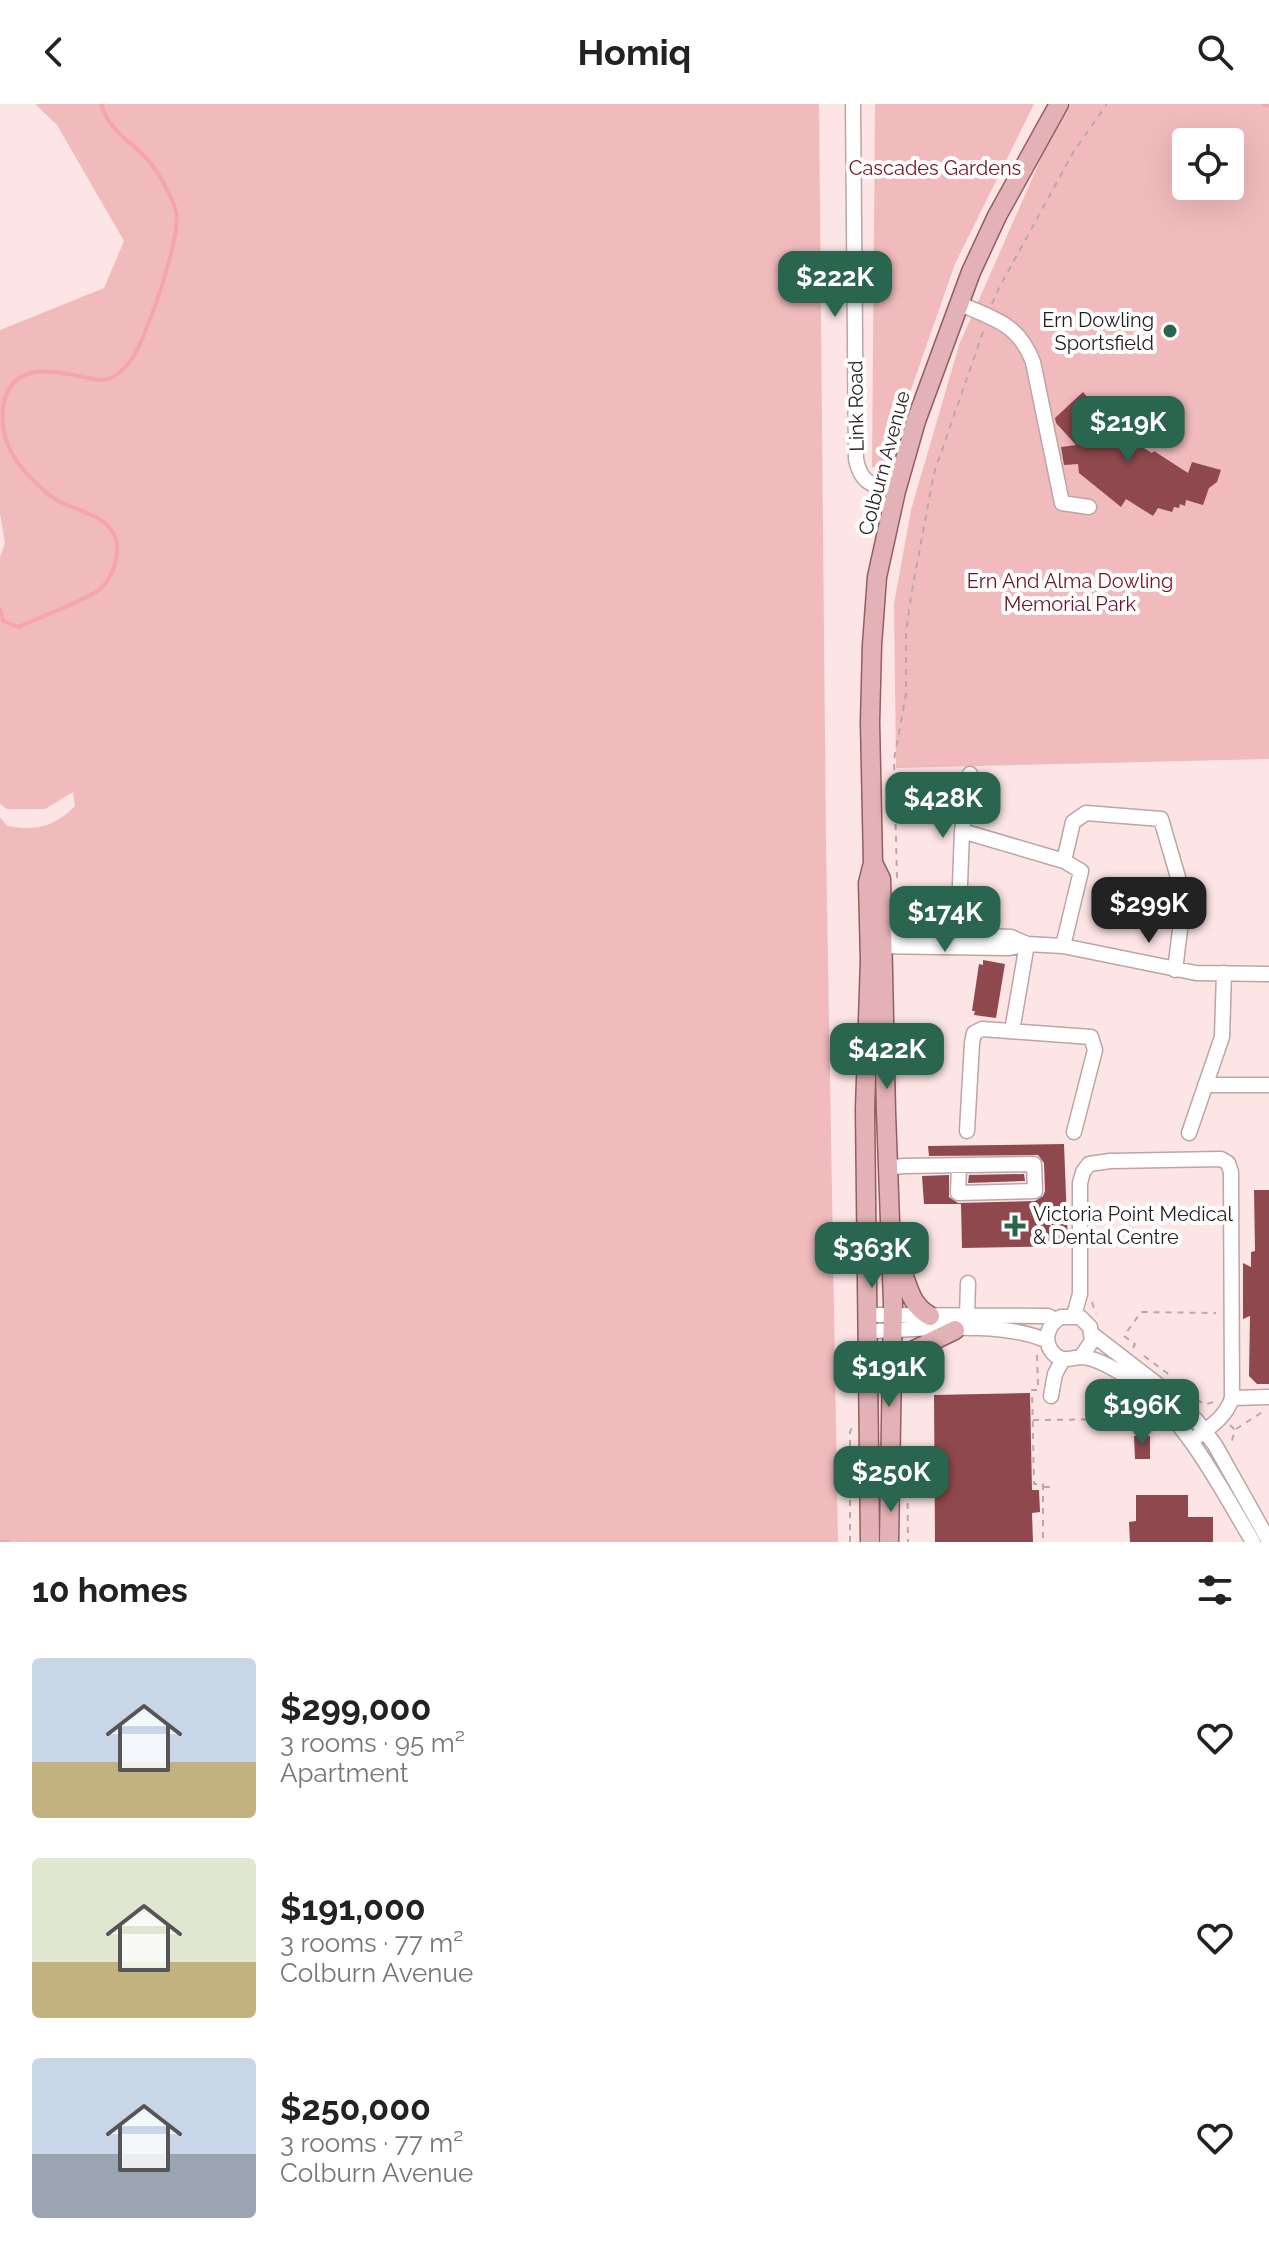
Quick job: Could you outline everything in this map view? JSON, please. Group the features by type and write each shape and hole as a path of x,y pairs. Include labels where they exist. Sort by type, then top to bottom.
{"main road":[{"name":"Colburn Avenue","path":"889,1542 892,1263 876,939 868,883 873,863 870,722 877,577 896,491 916,421 958,303 997,216 1059,104"},
{"name":"Colburn Avenue","path":"870,1542 865,1109 876,939"},
{"path":"892,1263 901,1269 909,1294 918,1309 930,1316"},
{"path":"893,1366 912,1351 961,1323"}],"street":[{"name":"Link Road","path":"853,104 856,459 859,473 867,482 896,491"},
{"path":"958,303 1009,326 1026,342 1033,362 1062,503 1089,507"},
{"path":"959,911 962,831 970,774"},
{"path":"1064,861 1073,822 1086,813 1161,819 1184,898 1175,970"},
{"path":"962,831 1064,861 1081,871 1063,946"},
{"path":"876,939 994,942 1011,937 1027,944 1063,946 1175,970 1269,974"},
{"path":"1012,1031 1027,944"},
{"path":"1189,1133 1222,1037 1224,973"},
{"path":"967,1131 974,1033 982,1029 1091,1037 1095,1050 1074,1132"},
{"path":"1205,1085 1269,1085"},
{"path":"1074,1315 1080,1294 1080,1183 1089,1164 1099,1161 1221,1159 1228,1163 1231,1172 1232,1398 1222,1416 1191,1441"},
{"path":"888,1168 959,1166 1034,1164 1035,1191 958,1193 959,1166"},
{"path":"961,1323 968,1283"},
{"path":"1042,1347 1056,1320 1074,1315 1086,1322 1092,1334 1175,1398 1205,1430 1269,1541"},
{"path":"893,1323 930,1316 1032,1334 1042,1347 1063,1359 1081,1357 1124,1375 1161,1406 1191,1441 1253,1542"},
{"path":"867,1323 961,1323 1048,1316 1056,1320"},
{"path":"1081,1357 1090,1347 1092,1334"},
{"path":"1051,1396 1055,1374 1063,1359"},
{"path":"1232,1398 1269,1397"}],"path":[{"path":"898,886 894,760 906,694 906,632 911,596 934,473 999,288 1074,151 1107,104"},
{"path":"1132,1349 1135,1344 1124,1336 1141,1312 1232,1313"},
{"path":"1042,1347 1038,1390 1032,1390 1034,1484 1052,1487"},
{"path":"1032,1420 1129,1419 1129,1398 1143,1412 1148,1407"},
{"path":"1214,1402 1235,1430"},
{"path":"1232,1454 1230,1445 1235,1430 1269,1408"},
{"path":"907,1453 908,1542"},
{"path":"1043,1487 1043,1542"}],"green space":[{"path":"35,104 819,104 826,843 838,1542 0,1542 0,817 7,826 44,826 60,819 75,806 73,792 45,809 7,809 0,804 0,557 5,543 0,514 0,330 104,288 124,241 57,125"},
{"name":"Cascades Gardens","path":"875,104 1034,104 955,264 884,467 872,467"},
{"name":"Ern And Alma Dowling Memorial Park","path":"1071,104 1269,104 1269,759 896,768 894,604 911,510 959,345 1043,154"}],"building":[{"path":"1083,392 1106,419 1152,453 1154,451 1188,473 1192,462 1221,470 1217,482 1209,488 1203,505 1186,500 1185,506 1180,504 1172,512 1158,508 1153,516 1126,499 1121,507 1079,473 1078,464 1064,465 1061,447 1076,445 1055,418"},
{"path":"983,960 1005,964 996,1018 974,1015 975,1011 972,1011 979,964 983,965"},
{"path":"1064,1144 1068,1246 962,1248 961,1204 924,1204 922,1176 949,1175 949,1197 958,1203 1035,1201 1045,1191 1044,1163 1038,1155 929,1156 928,1146"},
{"path":"1024,1174 1025,1181 968,1183 969,1175"},
{"path":"1254,1190 1269,1190 1269,1384 1257,1384 1249,1376 1250,1316 1243,1319 1243,1263 1251,1267 1251,1252 1255,1251"},
{"path":"1030,1393 1032,1490 1039,1490 1040,1512 1032,1513 1033,1542 935,1542 934,1395"},
{"path":"1134,1436 1150,1436 1150,1459 1135,1459"},
{"path":"1136,1495 1188,1495 1188,1517 1213,1517 1213,1542 1130,1542 1129,1522 1136,1521"}],"waterway":[{"path":"0,609 3,621 19,627 96,592 108,580 115,563 117,544 110,528 45,491 14,457 3,429 3,407 7,393 14,382 23,376 33,372 58,372 102,380 122,370 137,349 168,264 174,242 176,211 154,168 111,125 101,104"},
{"path":"1264,104 1269,106"},
{"path":"0,1542 8,1542"}],"place":[{"name":"Ern Dowling Sportsfield","path":"1170,331"},
{"name":"Victoria Point Medical & Dental Centre","path":"1015,1226"}]}
